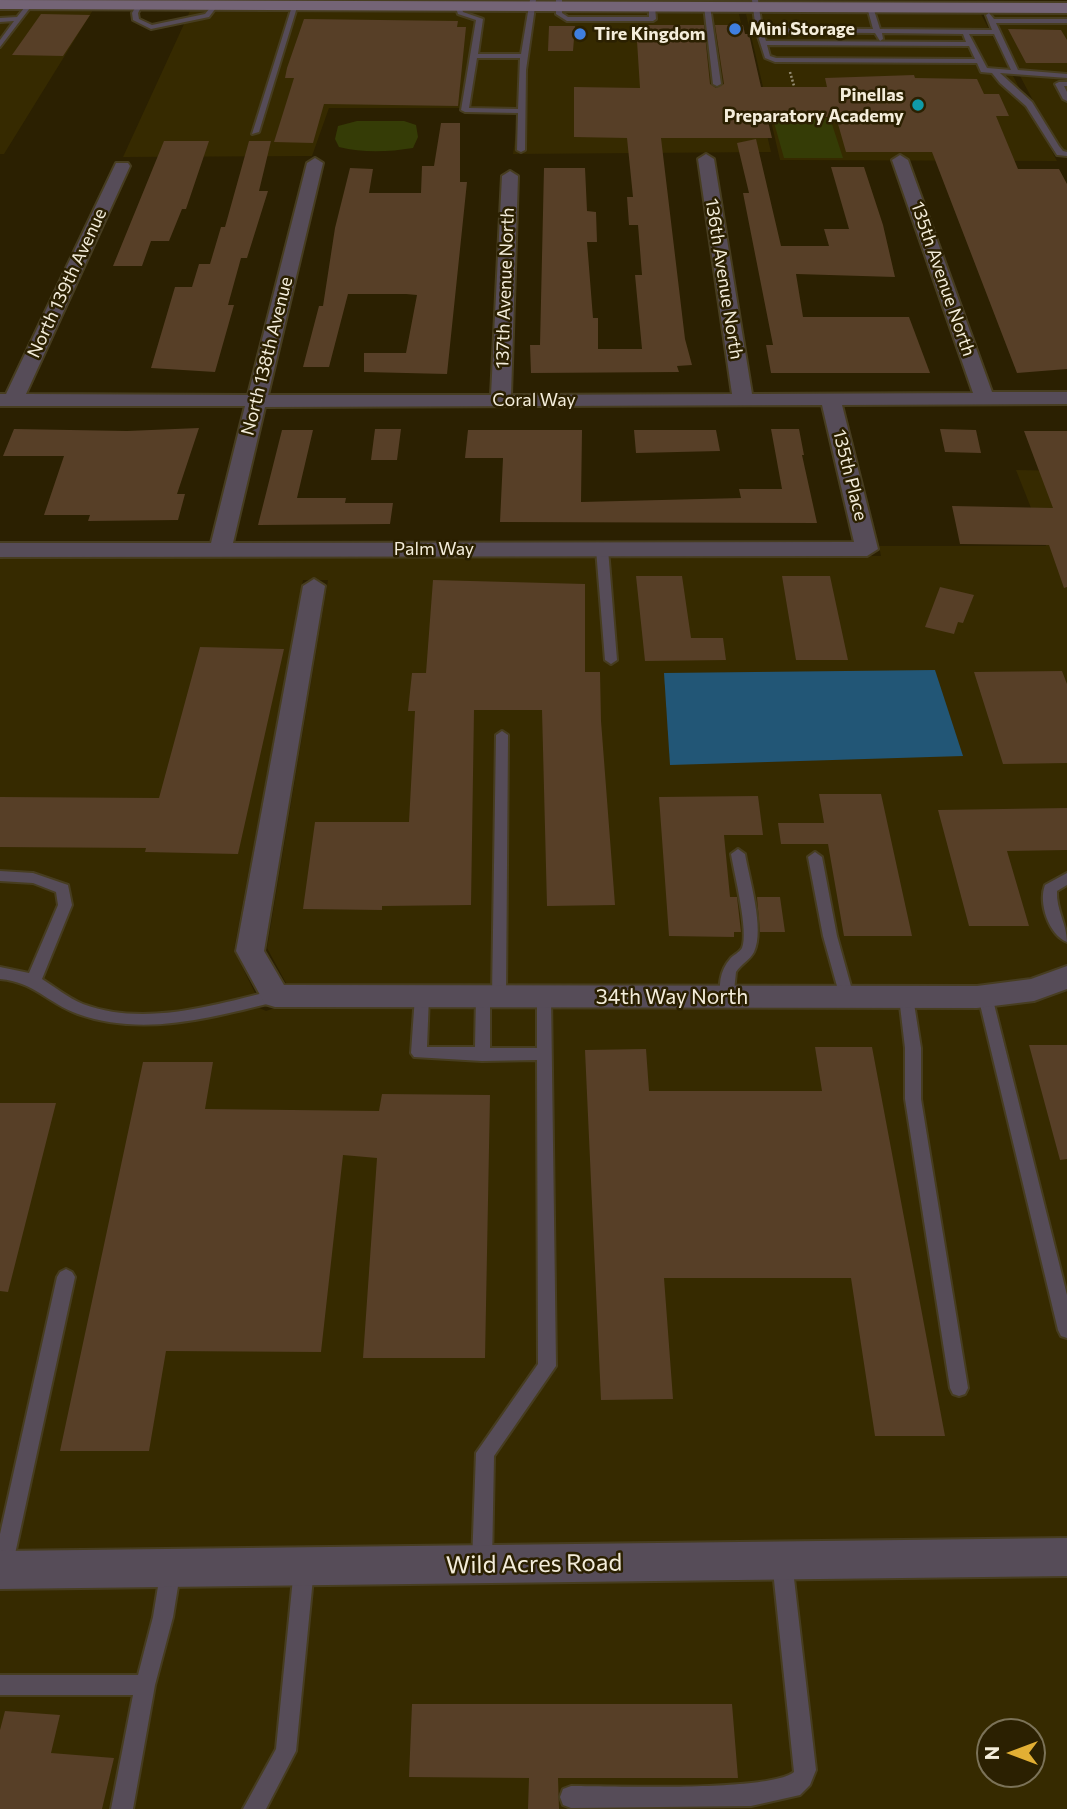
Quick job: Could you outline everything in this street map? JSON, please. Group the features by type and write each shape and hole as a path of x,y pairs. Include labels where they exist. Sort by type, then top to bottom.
{"main road":[{"path":"0,4 25,11 84,2 458,5 559,3 652,6 755,3 988,14 1067,8"}],"street":[{"name":"136th Avenue North","path":"706,159 743,399"},
{"name":"135th Avenue North","path":"900,160 985,399"},
{"name":"North 138th Avenue","path":"220,550 315,163"},
{"name":"North 139th Avenue","path":"6,400 122,166"},
{"name":"137th Avenue North","path":"501,400 510,176"},
{"name":"Coral Way","path":"6,400 1067,398"},
{"name":"135th Place","path":"831,400 867,549"},
{"name":"Palm Way","path":"0,550 867,549"},
{"path":"275,996 250,951 314,586"},
{"name":"34th Way North","path":"275,996 985,996 1034,990 1067,978"},
{"name":"Wild Acres Road","path":"1,1570 1067,1557"}],"lane":[{"path":"522,150 525,56 533,3"},
{"path":"755,3 767,57 775,60 980,61"},
{"path":"255,132 295,4"},
{"path":"458,5 460,13 480,19 465,110 522,111"},
{"path":"707,6 717,84"},
{"path":"870,7 888,61"},
{"path":"0,20 25,11"},
{"path":"0,45 25,11"},
{"path":"1014,68 988,14 1067,21"},
{"path":"759,30 996,32"},
{"path":"965,32 984,69 1014,68 1052,76 1067,76"},
{"path":"1001,42 1018,56 1021,63 1014,68"},
{"path":"763,43 972,44"},
{"path":"474,56 525,56"},
{"path":"994,70 1003,86 1021,95 1028,103 1060,153 1067,154"},
{"path":"1052,76 1063,84 1067,99"},
{"path":"602,549 611,660"},
{"path":"482,1055 491,996 502,735"},
{"path":"728,997 726,976 730,965 742,958 750,943 738,854"},
{"path":"814,857 830,936 847,997"},
{"path":"0,876 19,875 47,879 63,889 65,905 34,979"},
{"path":"1067,878 1050,889 1049,902 1054,918 1067,937"},
{"path":"0,973 23,973 61,1001 96,1014 165,1020 275,996"},
{"path":"422,996 419,1053 545,1054"},
{"path":"482,1564 485,1453 547,1366 544,996"},
{"path":"985,996 1067,1330"},
{"path":"906,997 914,1048 913,1100 959,1388"},
{"path":"1,1570 66,1277"},
{"path":"571,1797 751,1795 792,1787 803,1777 805,1770 782,1561"},
{"path":"254,1809 286,1751 304,1566"},
{"path":"122,1809 145,1685 163,1617 171,1568"},
{"path":"0,1685 145,1685"}],"shaded area":[{"path":"0,10 93,10 4,154 0,154"},
{"path":"190,11 745,12 739,14 771,152 513,154 519,108 329,108 312,156 123,157"},
{"path":"982,13 1067,14 1067,150 1059,150 988,15"},
{"path":"746,14 981,14 1057,161 780,160"},
{"path":"1016,470 1067,471 1067,964 1025,979 973,985 287,985 267,948 328,580 303,580 234,950 258,999 257,1007 266,1011 277,1007 983,1008 1043,1000 1067,991 1067,1538 0,1551 0,557 122,554 881,556 879,546 1046,546"},
{"path":"1067,1577 1067,1809 0,1809 0,1590"}],"green space":[{"path":"830,118 843,158 784,158 773,119"},
{"path":"357,121 404,121 416,125 418,137 413,148 366,151 339,147 335,139 338,126"}],"water":[{"path":"935,670 963,756 670,765 664,673"}],"building":[{"path":"41,14 90,15 63,56 12,55"},
{"path":"304,19 458,21 457,27 466,27 458,106 324,104 313,143 274,142 294,78 285,78 287,68"},
{"path":"636,25 704,25 710,84 716,88 724,84 715,25 743,25 745,34 749,34 761,87 827,87 825,78 914,75 915,78 977,79 984,94 999,94 1009,116 996,116 1018,169 1059,169 1067,184 1067,369 1017,373 932,152 846,152 836,117 767,117 772,138 661,138 685,339 692,365 677,366 679,372 531,373 530,345 540,345 544,168 585,168 587,211 596,212 597,242 587,242 593,318 598,318 598,349 642,349 635,275 642,275 638,225 629,225 627,197 633,197 627,138 574,137 574,87 640,88"},
{"path":"549,26 575,26 573,51 548,51"},
{"path":"1008,29 1061,30 1067,40 1067,63 1026,63"},
{"path":"441,123 460,123 460,182 467,182 447,374 364,372 364,353 406,353 417,295 406,294 348,294 329,367 303,367 319,306 323,306 335,228 350,168 373,169 369,193 421,193 422,166 434,166"},
{"path":"756,139 781,246 829,246 824,229 849,229 831,167 864,167 883,225 895,277 796,274 803,317 909,317 930,373 771,373 766,345 773,345 743,193 749,193 737,143"},
{"path":"164,141 209,141 186,209 182,209 169,241 151,241 142,266 113,266"},
{"path":"249,141 271,141 259,191 268,191 247,258 241,258 228,305 234,305 215,372 151,368 175,287 192,287 199,264 210,264 221,227 225,227"},
{"path":"199,428 177,494 185,494 178,520 88,521 90,515 44,515 64,456 3,456 14,429 127,431"},
{"path":"375,429 401,429 397,460 371,460"},
{"path":"771,429 799,429 817,523 500,522 503,458 465,458 468,430 582,430 581,502 741,498 739,489 782,489"},
{"path":"940,429 976,430 981,453 945,452"},
{"path":"282,430 313,430 297,498 346,498 345,503 393,503 390,524 258,525"},
{"path":"634,430 716,430 720,451 636,453"},
{"path":"1024,431 1067,431 1067,587 1064,588 1049,545 960,544 952,506 1053,508"},
{"path":"636,576 682,576 691,638 723,638 726,660 645,661"},
{"path":"782,576 830,576 848,660 796,660"},
{"path":"433,580 585,584 585,672 600,672 601,721 615,905 547,906 542,710 474,710 471,905 382,906 382,910 303,909 315,822 409,822 415,711 408,711 412,673 426,673"},
{"path":"940,587 974,595 963,623 958,622 954,634 925,627"},
{"path":"200,647 284,649 238,854 145,852 146,848 0,847 0,797 159,798"},
{"path":"1062,671 1067,684 1067,763 1003,764 974,672"},
{"path":"819,794 881,794 912,936 844,936 828,844 781,844 778,823 824,823"},
{"path":"758,796 763,835 724,835 730,897 737,897 741,932 734,932 734,937 669,936 659,797"},
{"path":"1067,808 1067,850 1007,851 1029,926 969,926 938,810"},
{"path":"757,897 780,897 785,932 760,932"},
{"path":"1029,1045 1067,1045 1067,1159 1060,1160"},
{"path":"815,1047 872,1047 945,1436 875,1436 851,1278 664,1278 673,1399 601,1400 585,1050 646,1049 649,1091 822,1091"},
{"path":"143,1062 213,1062 205,1109 379,1111 382,1094 490,1095 485,1358 363,1358 377,1158 343,1155 321,1352 166,1351 149,1451 60,1451"},
{"path":"0,1103 56,1103 8,1292 0,1291"},
{"path":"412,1704 732,1704 738,1778 558,1778 559,1809 528,1809 529,1778 409,1777"},
{"path":"5,1711 60,1715 51,1753 114,1758 102,1809 0,1809 0,1730"}],"place":[{"name":"Mini Storage","path":"735,29"},
{"name":"Tire Kingdom","path":"580,34"},
{"name":"Pinellas Preparatory Academy","path":"918,105"}]}
